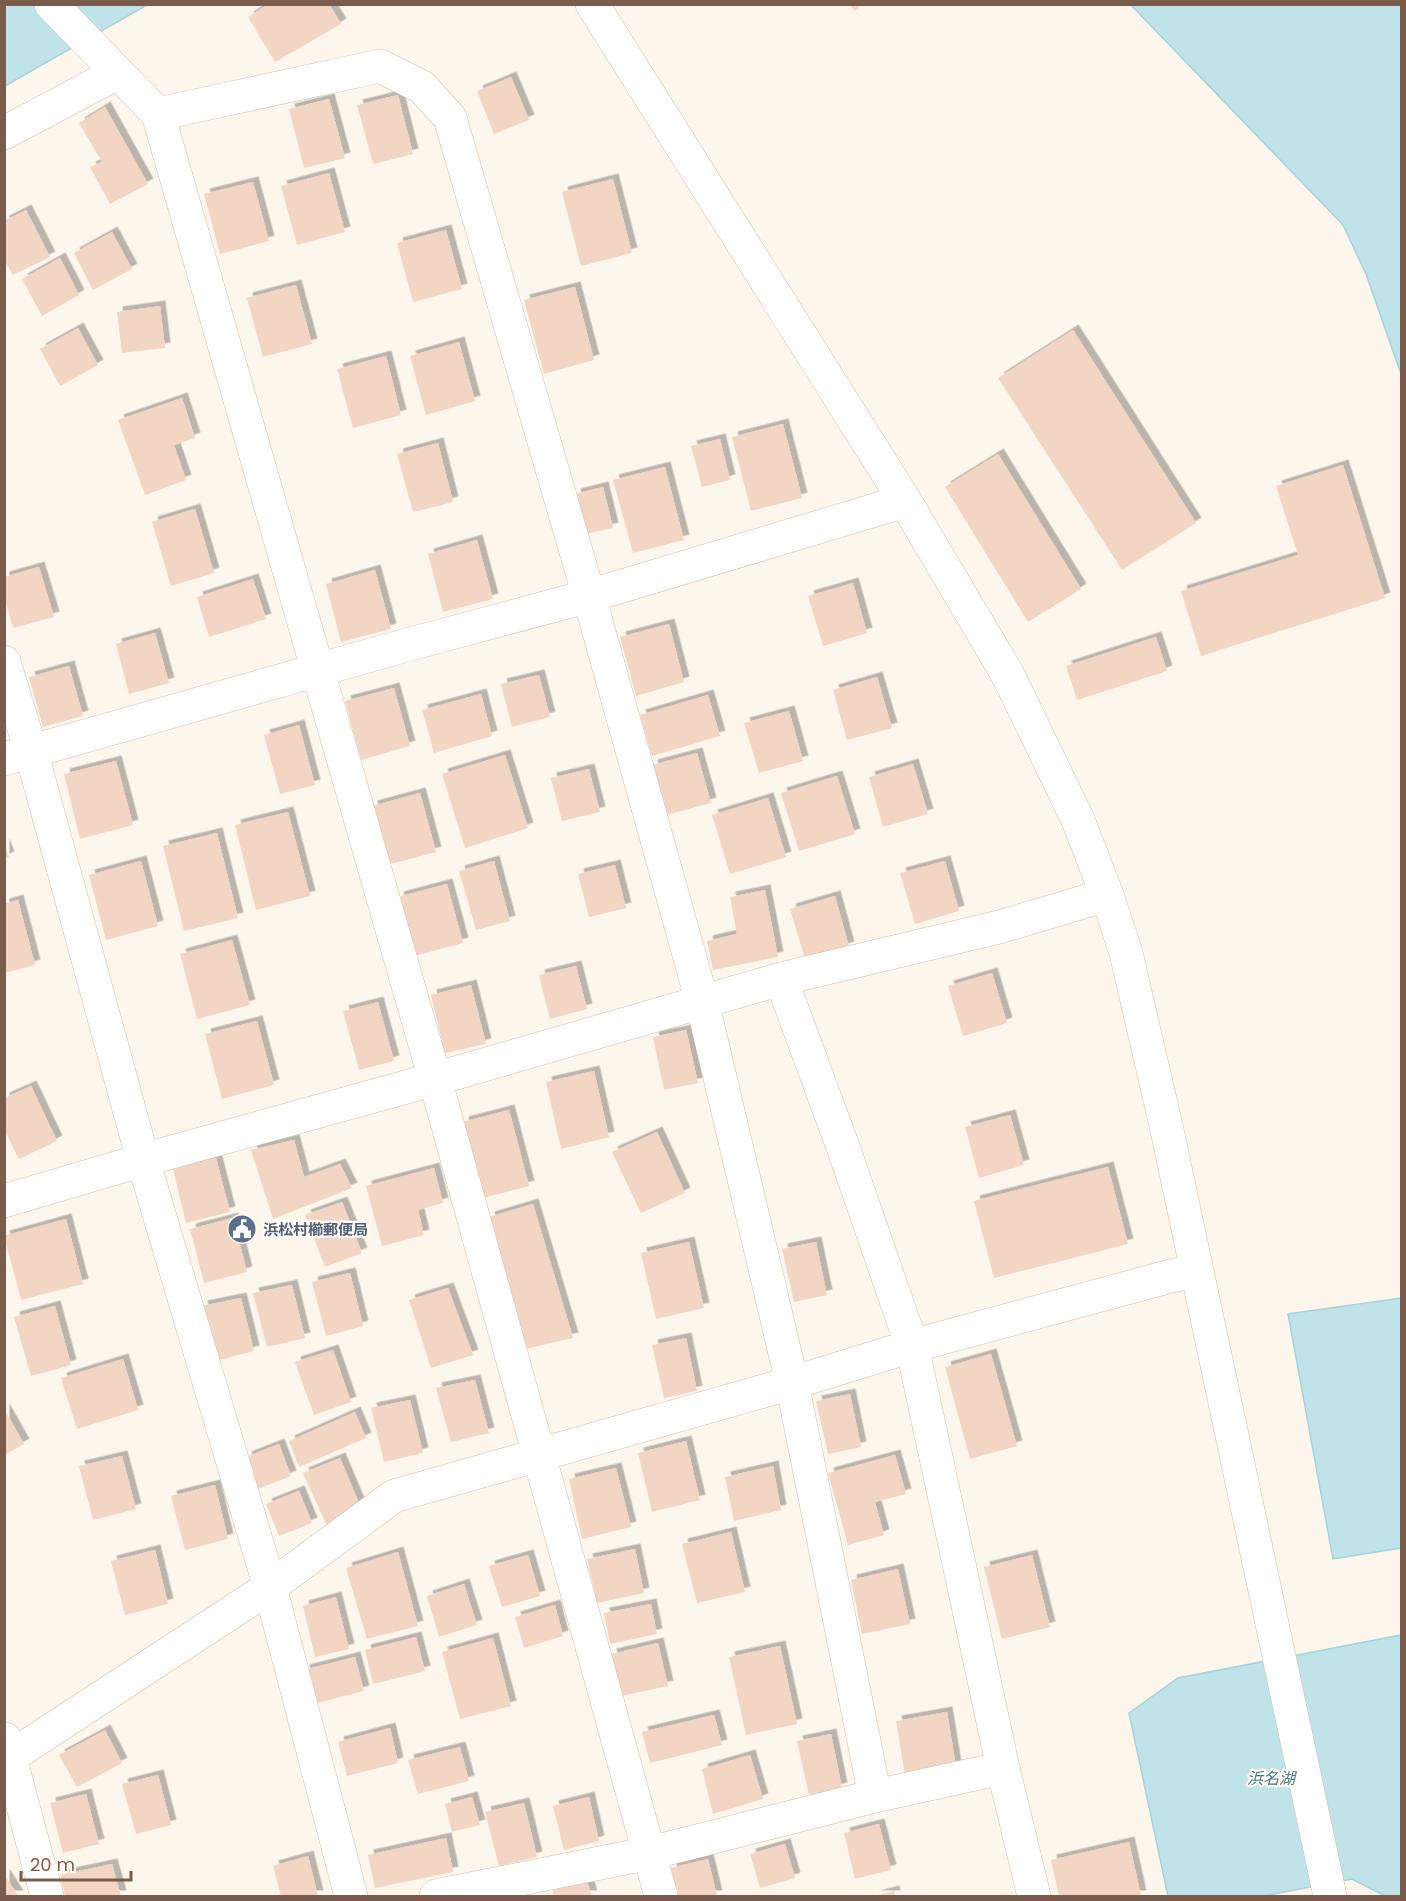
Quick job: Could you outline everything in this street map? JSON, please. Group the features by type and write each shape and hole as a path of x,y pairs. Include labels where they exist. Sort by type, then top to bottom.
{"street":[{"path":"51,4 158,114 435,1079 661,1896"},
{"path":"592,4 905,501 1008,675 1078,820 1107,895 1126,953 1167,1130 1330,1896"},
{"path":"158,114 380,66 422,87 450,118 590,596 702,1001 792,1383 875,1796"},
{"path":"4,133 117,73"},
{"path":"18,755 590,596 905,501"},
{"path":"4,662 18,755 143,1160 270,1587 351,1896"},
{"path":"4,1201 781,979 999,927 1107,895"},
{"path":"781,979 843,1147 912,1346 1003,1768 1034,1896"},
{"path":"46,1896 6,1752 270,1587 394,1496 792,1383 912,1346 1196,1271"},
{"path":"435,1896 650,1853 875,1796 1003,1768"}],"water":[{"path":"5,5 147,5 5,86"},
{"path":"1131,5 1401,5 1401,374 1366,274 1343,225"},
{"path":"1401,1298 1401,1548 1333,1559 1288,1314"},
{"name":"浜名湖","path":"1401,1635 1401,1896 1385,1896 1352,1879 1263,1896 1168,1896 1129,1713 1178,1678"}],"building":[{"path":"269,4 329,4 341,24 275,62 248,17"},
{"path":"849,4 862,4 855,11"},
{"path":"511,77 529,120 494,134 477,91"},
{"path":"398,95 413,154 373,164 357,105"},
{"path":"329,99 345,158 304,168 289,109"},
{"path":"105,107 148,184 110,204 90,167 102,162 79,123"},
{"path":"329,173 345,232 297,245 281,186"},
{"path":"613,179 632,253 581,266 562,192"},
{"path":"253,182 269,241 220,254 204,194"},
{"path":"26,210 50,257 13,275 4,259 4,221"},
{"path":"446,230 462,289 413,302 397,243"},
{"path":"112,232 132,269 93,290 74,253"},
{"path":"60,258 79,295 42,316 22,279"},
{"path":"296,285 312,344 263,357 247,298"},
{"path":"575,287 594,360 544,374 524,300"},
{"path":"160,306 165,348 122,353 117,312"},
{"path":"78,328 98,365 60,386 40,349"},
{"path":"1073,330 1196,523 1122,570 998,378"},
{"path":"459,342 475,401 426,415 410,356"},
{"path":"386,356 401,415 353,428 337,369"},
{"path":"182,398 195,438 174,445 186,480 145,495 118,420"},
{"path":"783,424 802,498 751,511 732,437"},
{"path":"720,439 730,480 702,487 691,446"},
{"path":"438,443 453,502 413,512 397,454"},
{"path":"998,454 1081,589 1028,622 945,487"},
{"path":"1343,465 1385,598 1201,656 1181,591 1298,555 1276,486"},
{"path":"665,467 684,540 633,553 613,480"},
{"path":"603,487 613,528 585,534 575,494"},
{"path":"195,509 214,573 171,586 152,522"},
{"path":"477,540 493,599 443,612 428,554"},
{"path":"39,567 54,617 13,628 4,596 4,577"},
{"path":"375,570 391,629 341,642 326,584"},
{"path":"253,579 266,619 209,637 197,597"},
{"path":"853,583 867,633 823,646 808,596"},
{"path":"669,624 684,682 636,696 620,637"},
{"path":"155,633 169,683 129,694 116,644"},
{"path":"1156,637 1167,671 1077,700 1066,666"},
{"path":"69,666 83,716 43,727 29,677"},
{"path":"539,675 550,717 512,727 501,684"},
{"path":"877,677 892,728 847,740 833,690"},
{"path":"394,688 410,746 361,760 345,701"},
{"path":"481,694 492,736 434,753 422,710"},
{"path":"708,695 720,736 652,756 640,715"},
{"path":"789,711 803,761 759,773 744,723"},
{"path":"299,725 315,785 280,794 264,735"},
{"path":"697,753 711,803 666,815 652,765"},
{"path":"505,755 528,828 465,848 442,774"},
{"path":"116,761 133,825 80,839 64,774"},
{"path":"913,764 928,814 883,827 869,777"},
{"path":"589,769 600,812 562,821 551,778"},
{"path":"837,776 855,834 799,851 781,793"},
{"path":"420,793 436,852 387,865 372,806"},
{"path":"768,798 786,857 730,874 712,815"},
{"path":"288,812 310,896 256,910 235,825"},
{"path":"217,833 238,918 184,931 163,846"},
{"path":"4,844 9,857 4,859"},
{"path":"141,861 158,926 106,940 89,875"},
{"path":"494,861 510,921 476,930 459,871"},
{"path":"945,861 959,911 915,924 900,873"},
{"path":"615,865 626,908 589,917 578,874"},
{"path":"447,884 463,943 414,956 398,897"},
{"path":"765,890 778,957 713,970 707,941 737,934 730,897"},
{"path":"835,896 849,947 805,959 790,909"},
{"path":"18,900 35,965 4,973 4,904"},
{"path":"232,940 250,1005 197,1019 180,954"},
{"path":"576,966 587,1009 550,1019 539,975"},
{"path":"992,973 1007,1023 963,1036 948,986"},
{"path":"471,985 486,1044 445,1053 431,995"},
{"path":"378,1002 394,1061 359,1070 343,1011"},
{"path":"257,1021 274,1085 222,1099 205,1034"},
{"path":"686,1030 698,1083 664,1090 653,1037"},
{"path":"594,1071 609,1137 561,1149 546,1082"},
{"path":"31,1086 57,1141 19,1159 4,1129 4,1098"},
{"path":"509,1110 529,1186 483,1198 463,1122"},
{"path":"1010,1115 1024,1165 979,1178 965,1127"},
{"path":"657,1132 685,1193 641,1213 612,1152"},
{"path":"294,1140 304,1177 340,1164 352,1188 273,1219 251,1150"},
{"path":"216,1158 230,1212 186,1223 173,1169"},
{"path":"1108,1167 1128,1244 994,1278 974,1201"},
{"path":"434,1168 443,1203 418,1210 424,1235 382,1246 366,1186"},
{"path":"342,1202 362,1253 325,1267 305,1215"},
{"path":"533,1204 573,1338 525,1349 489,1217"},
{"path":"233,1218 247,1272 204,1283 190,1229"},
{"path":"66,1219 83,1284 21,1300 4,1236"},
{"path":"689,1242 704,1308 656,1319 641,1253"},
{"path":"816,1242 827,1295 794,1302 782,1249"},
{"path":"350,1273 363,1326 326,1336 312,1282"},
{"path":"292,1285 305,1338 267,1347 253,1293"},
{"path":"448,1288 473,1355 431,1368 409,1300"},
{"path":"241,1298 254,1351 216,1361 202,1306"},
{"path":"55,1306 71,1365 31,1376 14,1317"},
{"path":"686,1338 697,1391 664,1398 652,1345"},
{"path":"333,1350 351,1402 314,1415 295,1362"},
{"path":"991,1354 1017,1446 970,1459 945,1367"},
{"path":"123,1359 138,1410 77,1429 61,1378"},
{"path":"475,1380 489,1433 451,1442 436,1388"},
{"path":"850,1394 861,1447 828,1454 816,1401"},
{"path":"410,1400 423,1453 384,1462 371,1408"},
{"path":"4,1409 24,1444 4,1455"},
{"path":"355,1412 366,1438 299,1467 289,1441"},
{"path":"686,1441 700,1500 652,1512 638,1453"},
{"path":"279,1444 291,1476 258,1489 246,1457"},
{"path":"895,1455 906,1494 875,1502 884,1535 848,1545 828,1473"},
{"path":"122,1456 136,1509 93,1520 79,1466"},
{"path":"340,1458 361,1508 326,1524 303,1473"},
{"path":"773,1466 781,1510 734,1521 725,1477"},
{"path":"616,1468 631,1527 582,1539 569,1479"},
{"path":"215,1485 228,1539 185,1550 171,1496"},
{"path":"299,1491 312,1523 279,1536 266,1504"},
{"path":"731,1532 745,1592 697,1603 682,1544"},
{"path":"635,1549 644,1593 597,1603 587,1559"},
{"path":"155,1550 168,1604 125,1615 111,1561"},
{"path":"398,1552 418,1626 367,1639 346,1568"},
{"path":"528,1555 540,1596 502,1607 489,1566"},
{"path":"1032,1555 1050,1627 1002,1639 984,1567"},
{"path":"898,1569 910,1624 862,1634 851,1580"},
{"path":"464,1584 477,1625 439,1637 427,1596"},
{"path":"336,1597 349,1649 315,1657 303,1606"},
{"path":"651,1604 657,1634 610,1644 604,1613"},
{"path":"555,1605 563,1636 524,1648 515,1617"},
{"path":"416,1637 425,1671 373,1684 365,1650"},
{"path":"493,1638 511,1706 460,1719 442,1652"},
{"path":"658,1643 668,1686 621,1696 611,1654"},
{"path":"780,1646 797,1724 746,1735 729,1657"},
{"path":"355,1657 364,1691 313,1704 304,1670"},
{"path":"947,1712 956,1767 905,1775 896,1721"},
{"path":"714,1715 722,1745 650,1763 642,1732"},
{"path":"390,1728 398,1763 347,1776 338,1742"},
{"path":"105,1730 122,1763 77,1787 59,1755"},
{"path":"831,1734 842,1788 809,1795 797,1741"},
{"path":"460,1747 469,1781 418,1794 408,1760"},
{"path":"750,1755 763,1799 713,1814 702,1769"},
{"path":"158,1775 171,1825 136,1834 122,1784"},
{"path":"86,1794 99,1844 63,1853 50,1803"},
{"path":"472,1797 480,1825 452,1832 445,1804"},
{"path":"589,1797 599,1841 564,1850 553,1806"},
{"path":"524,1803 537,1857 499,1866 485,1812"},
{"path":"879,1824 891,1870 855,1879 844,1833"},
{"path":"446,1838 453,1872 375,1888 368,1855"},
{"path":"1129,1842 1141,1896 1059,1896 1051,1860"},
{"path":"785,1844 795,1878 760,1888 750,1854"},
{"path":"308,1856 318,1896 281,1896 273,1866"},
{"path":"708,1859 717,1896 677,1896 671,1868"},
{"path":"112,1864 121,1896 65,1896 60,1875"},
{"path":"4,1874 18,1896 4,1896"},
{"path":"587,1881 592,1896 554,1896 552,1890"},
{"path":"894,1891 895,1896 874,1896"}],"place":[{"name":"浜松村櫛郵便局","path":"242,1229"}]}
